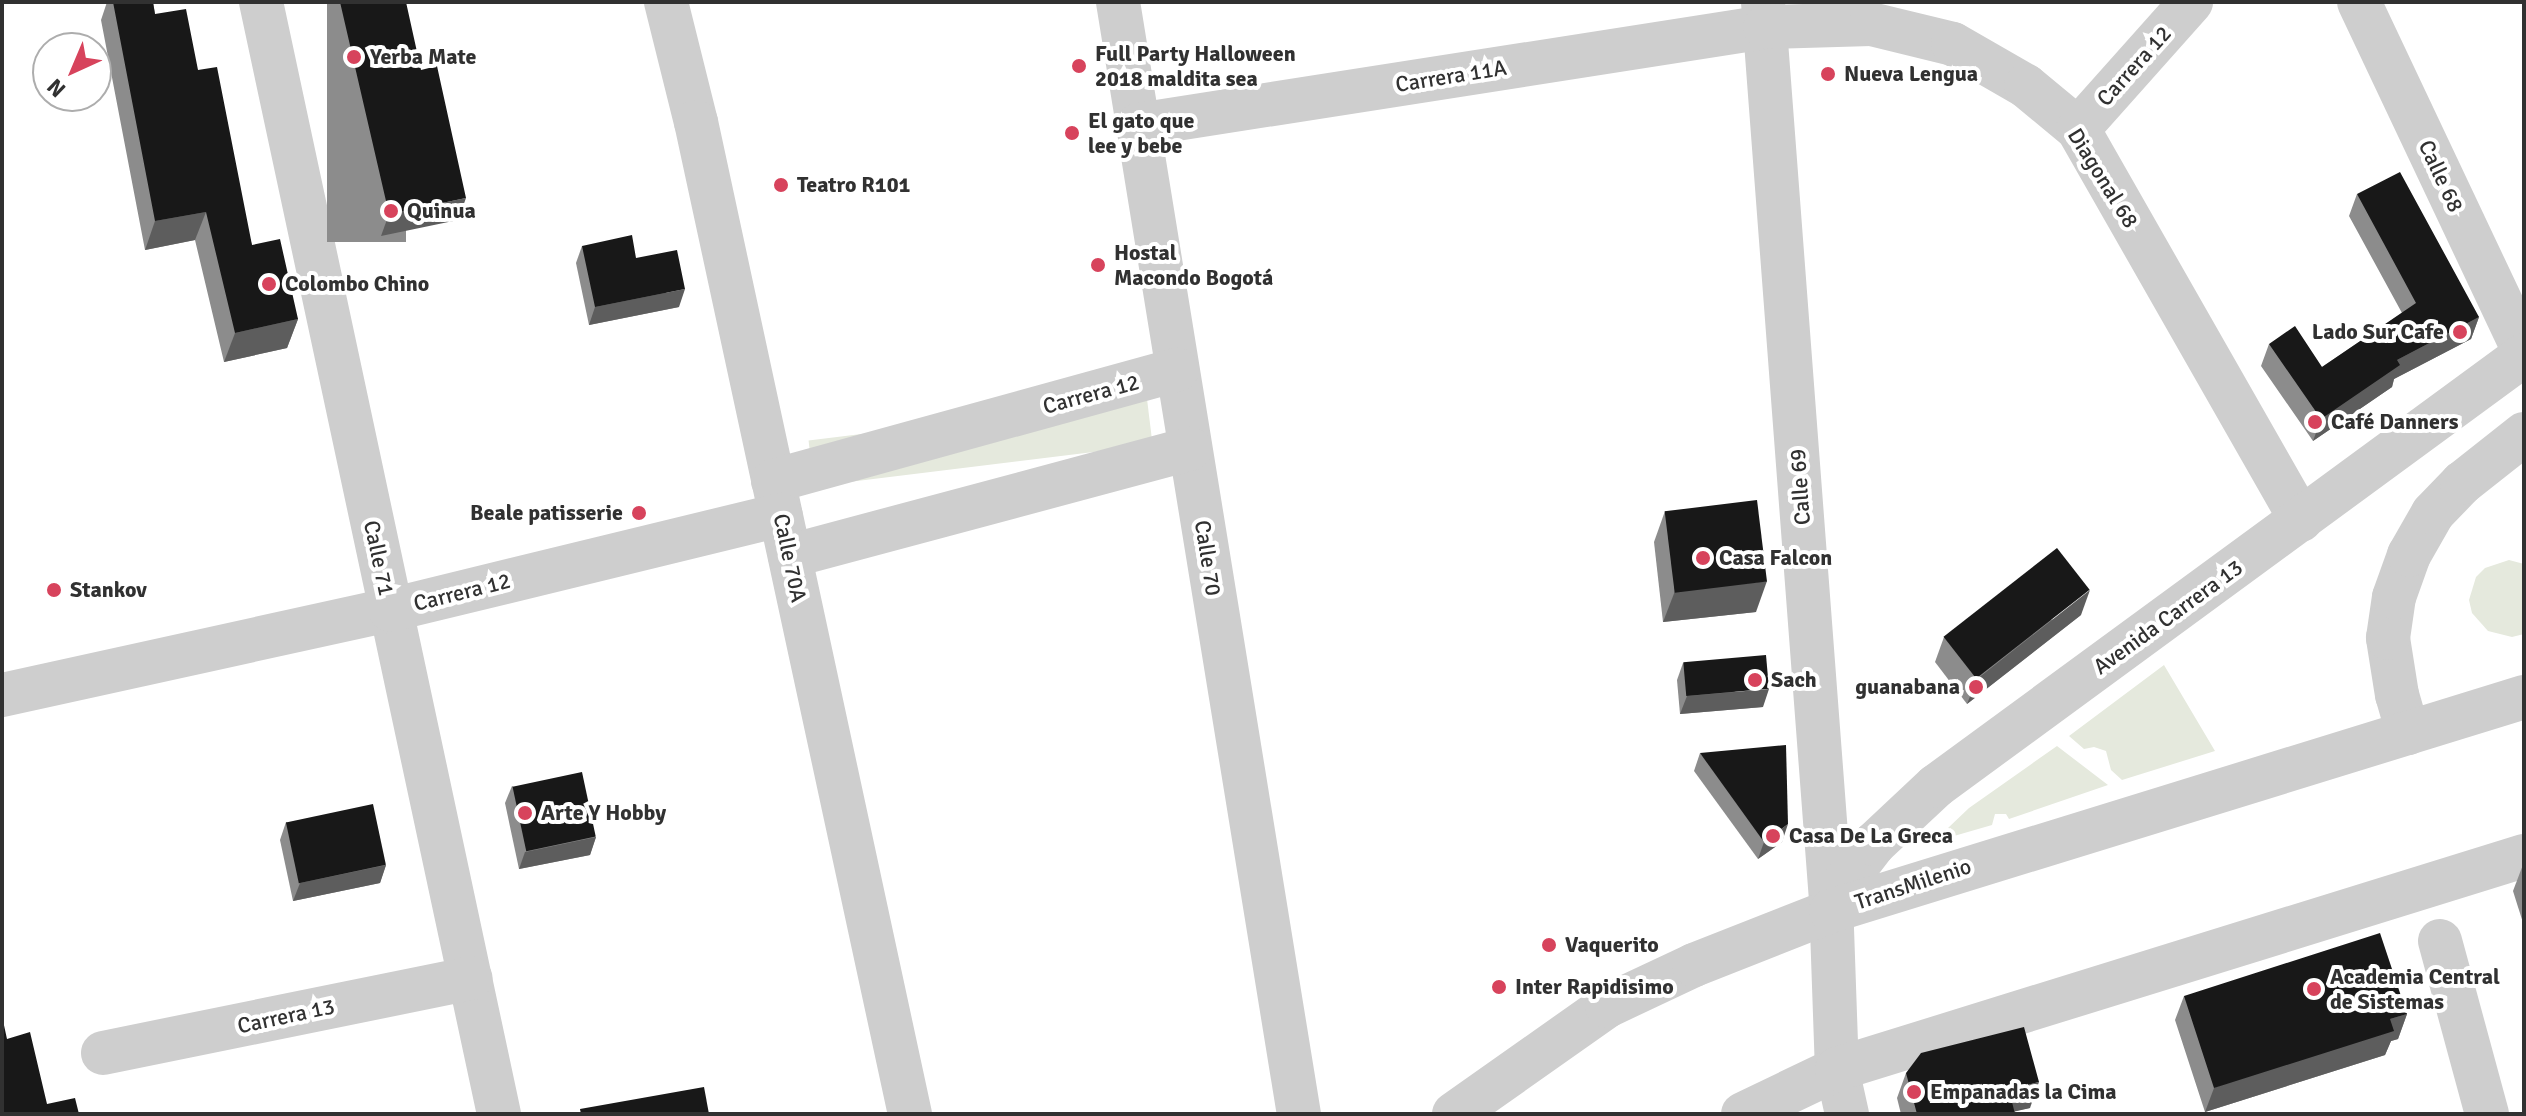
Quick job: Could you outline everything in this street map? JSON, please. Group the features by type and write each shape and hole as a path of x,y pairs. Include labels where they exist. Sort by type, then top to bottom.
{"street":[{"name":"Calle 71","path":"261,2 499,1114"},
{"name":"Calle 70A","path":"666,2 696,122 910,1114"},
{"name":"Calle 70","path":"1118,2 1299,1114"},
{"name":"Carrera 12","path":"2078,129 2191,2"},
{"name":"Calle 68","path":"2359,2 2524,353"},
{"name":"Carrera 11A","path":"1138,125 1764,14"},
{"name":"Diagonal 68","path":"1764,14 1871,24 1953,44 2026,86 2078,129 2301,520"},
{"name":"Calle 69","path":"1764,14 1831,906 1837,1069 1847,1114"},
{"name":"Avenida Carrera 13","path":"1831,906 1874,844 1936,786 2524,353"},
{"name":"Carrera 12","path":"781,517 1177,370"},
{"path":"2408,733 2397,695 2388,638 2394,597 2409,555 2433,513 2462,483 2524,434"},
{"name":"Carrera 12","path":"2,695 390,610 781,517 1190,449"},
{"name":"TransMilenio","path":"1454,1114 1607,1006 1831,906 2524,697"},
{"path":"1743,1114 1837,1069 2524,856"},
{"path":"2440,941 2487,1114"},
{"name":"Carrera 13","path":"103,1053 470,978"}],"shaded area":[{"path":"1147,399 1153,445 814,486 809,441"},
{"path":"2509,560 2524,564 2524,634 2512,637 2488,631 2472,613 2469,600 2476,577 2485,568"},
{"path":"2164,665 2215,751 2122,780 2111,770 2106,751 2094,747 2084,749 2069,736"},
{"path":"2057,746 2108,785 2009,819 2006,814 1995,814 1992,825 1954,836 1949,834 1948,828 1969,808"}],"building":[{"path":"113,2 153,2 155,14 186,9 198,70 217,67 252,245 280,239 298,319 235,333 206,212 155,221"},
{"path":"340,2 406,2 421,70 437,66 466,198 389,214"},
{"path":"2400,172 2479,317 2397,360 2400,365 2321,419 2269,344 2295,326 2322,367 2416,303 2357,194"},
{"path":"632,235 636,258 677,250 685,289 595,307 582,246"},
{"path":"1757,500 1767,581 1675,593 1665,511"},
{"path":"2057,548 2090,590 1976,678 1944,637"},
{"path":"1766,655 1769,689 1686,696 1683,662"},
{"path":"1786,745 1788,824 1764,842 1700,753"},
{"path":"582,772 596,837 526,851 513,787"},
{"path":"373,804 386,865 299,883 286,823"},
{"path":"2380,933 2407,1014 2390,1019 2394,1031 2214,1088 2184,996"},
{"path":"2,1016 7,1039 30,1032 47,1104 75,1098 79,1114 2,1114"},
{"path":"2024,1027 2039,1082 2009,1090 2015,1114 1917,1114 1906,1073 1921,1053"},
{"path":"704,1087 709,1114 581,1114 580,1109"}],"place":[{"name":"Yerba Mate","path":"354,57"},
{"name":"Full Party Halloween 2018 maldita sea","path":"1079,66"},
{"name":"Nueva Lengua","path":"1828,74"},
{"name":"El gato que lee y bebe","path":"1072,133"},
{"name":"Teatro R101","path":"781,185"},
{"name":"Quinua","path":"391,211"},
{"name":"Hostal Macondo Bogotá","path":"1098,265"},
{"name":"Colombo Chino","path":"269,284"},
{"name":"Lado Sur Cafe","path":"2460,332"},
{"name":"Café Danners","path":"2315,422"},
{"name":"Beale patisserie","path":"639,513"},
{"name":"Casa Falcon","path":"1703,558"},
{"name":"Stankov","path":"54,590"},
{"name":"Sach","path":"1755,680"},
{"name":"guanabana","path":"1976,687"},
{"name":"Arte Y Hobby","path":"525,813"},
{"name":"Casa De La Greca","path":"1773,836"},
{"name":"Vaquerito","path":"1549,945"},
{"name":"Inter Rapidisimo","path":"1499,987"},
{"name":"Academia Central de Sistemas","path":"2314,989"},
{"name":"Empanadas la Cima","path":"1914,1092"}]}
